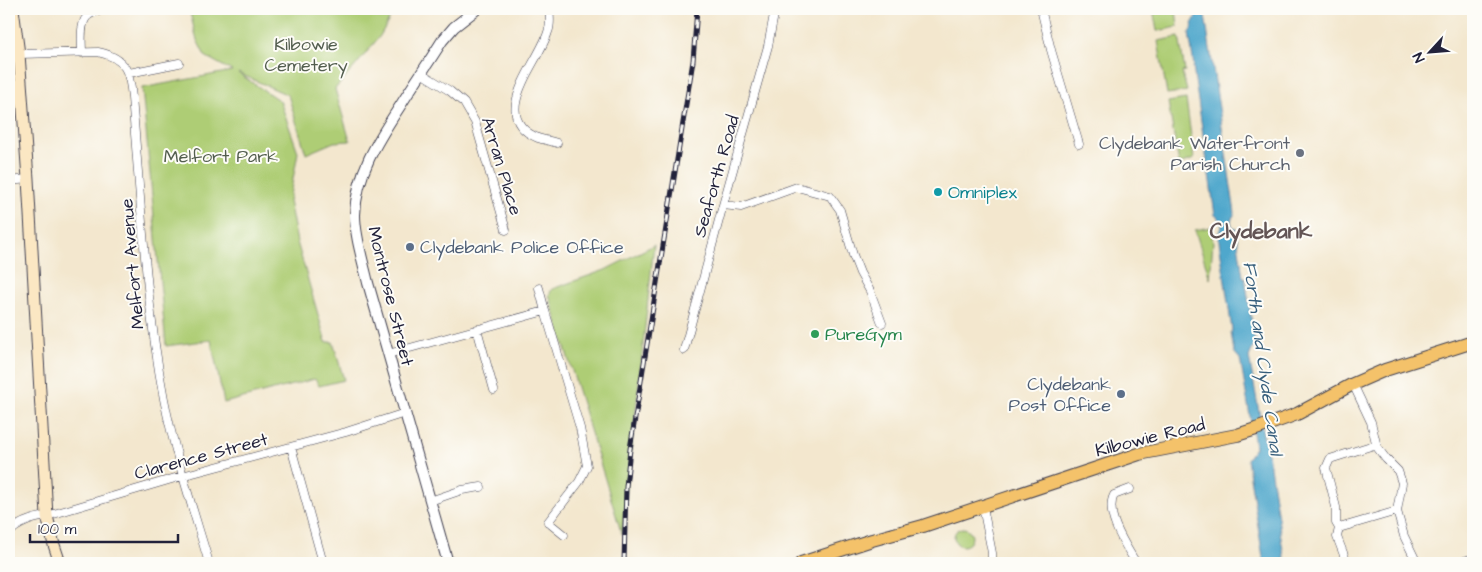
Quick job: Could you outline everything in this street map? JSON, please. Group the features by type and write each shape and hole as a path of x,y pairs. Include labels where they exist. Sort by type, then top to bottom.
{"main road":[{"path":"14,9 28,179 47,516 60,563"},
{"name":"Kilbowie Road","path":"801,563 983,506 1139,454 1237,435 1297,414 1353,384 1405,363 1473,342"}],"street":[{"path":"82,53 83,30 86,17 94,12 108,9"},
{"name":"Montrose Street","path":"448,563 388,354 358,242 355,217 357,195 363,171 376,144 442,41 454,27 477,9"},
{"path":"549,9 550,21 548,32 522,82 516,100 516,112 519,123 524,130 539,138 557,142"},
{"name":"Seaforth Road","path":"684,350 768,46 775,9"},
{"path":"1041,9 1079,144"},
{"path":"19,54 98,52 107,54 121,63 129,73 179,63"},
{"name":"Melfort Avenue","path":"129,73 151,319 164,399 182,476 209,563"},
{"name":"Arran Place","path":"422,73 450,91 464,103 475,122 506,230"},
{"path":"9,182 28,179"},
{"path":"723,205 741,207 797,188 830,196 840,210 853,256 870,290 882,323"},
{"path":"539,288 580,428 587,466 579,482 548,522 564,535"},
{"path":"388,354 545,311"},
{"path":"477,329 494,390"},
{"path":"1353,384 1371,422 1377,444 1386,459 1398,471 1402,483 1397,511 1404,536 1418,563"},
{"name":"Clarence Street","path":"10,530 31,518 47,516 182,476 346,432 405,413"},
{"path":"1346,563 1337,537 1339,528 1336,523 1336,507 1326,468 1330,459 1377,444"},
{"path":"291,447 323,563"},
{"path":"430,501 462,490 481,487"},
{"path":"1130,489 1114,494 1112,512 1118,531 1136,563"},
{"path":"983,506 992,553 992,563"},
{"path":"1339,528 1397,511"},
{"path":"1459,563 1473,558"}],"green space":[{"name":"Melfort Park","path":"189,9 395,9 380,36 335,89 350,141 334,142 306,154 288,95 238,73 280,101 298,152 289,201 297,242 326,342 333,342 344,380 319,386 315,379 224,403 211,340 166,346 142,88 232,71 205,56 197,40"},
{"path":"1153,9 1176,9 1178,27 1157,31"},
{"path":"1179,37 1185,71 1182,72 1187,91 1167,94 1158,41"},
{"path":"1186,99 1194,159 1179,164 1168,102"},
{"path":"1211,227 1213,242 1210,279 1195,230"},
{"path":"654,245 622,535 549,295 552,289 605,270"},
{"path":"963,528 971,533 972,537 967,545 963,546 955,541 954,537 959,529"}],"water":[{"path":"1194,9 1204,9 1235,213 1231,220 1232,226 1236,229 1255,343 1249,357 1264,439 1266,441 1285,563 1264,563 1247,459 1255,448 1254,439 1240,359 1234,352 1218,234 1222,227 1221,221 1215,215 1193,67 1189,33 1196,17"}],"railway":[{"path":"624,563 626,487 630,449 693,61 697,9"}],"place":[{"name":"Clydebank Waterfront Parish Church","path":"1300,153"},
{"name":"Omniplex","path":"938,192"},
{"name":"Clydebank Police Office","path":"410,247"},
{"name":"PureGym","path":"815,334"},
{"name":"Clydebank Post Office","path":"1121,394"}],"district":[{"name":"Clydebank","path":"1261,230"}],"park label":[{"name":"Kilbowie Cemetery","path":"306,54"}],"water label":[{"name":"Forth and Clyde Canal","path":"1264,358"}]}
